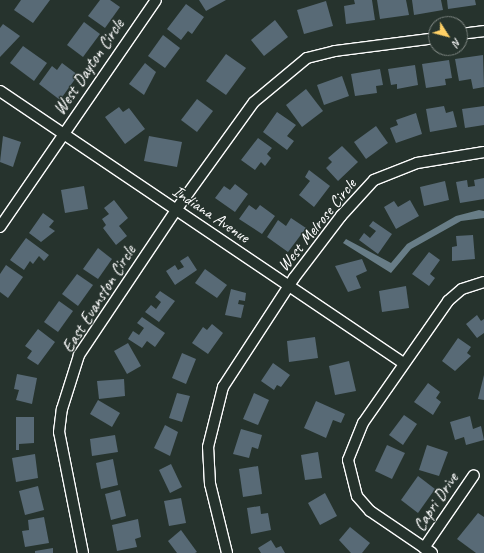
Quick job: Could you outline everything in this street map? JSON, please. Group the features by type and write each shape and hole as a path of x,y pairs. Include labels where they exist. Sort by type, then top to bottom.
{"street":[{"name":"West Dayton Circle","path":"0,227 156,0"},
{"path":"468,33 484,31"},
{"name":"East Evanston Circle","path":"83,553 60,432 62,409 79,354 176,210 254,102 308,58 334,51 428,39"},
{"name":"Indiana Avenue","path":"0,91 403,363"},
{"name":"West Melrose Circle","path":"227,553 210,484 208,447 213,416 223,387 289,286 341,216 374,180 417,163 484,152"},
{"path":"428,550 362,501 351,480 348,460 356,435 403,363 448,301 462,289 484,282"},
{"name":"Capri Drive","path":"428,550 474,474"}],"water":[{"path":"479,210 484,211 484,218 461,221 411,249 391,273 343,243 346,239 391,263 407,244 456,216"}],"building":[{"path":"21,0 50,0 33,23 14,10"},
{"path":"100,0 110,0 120,7 105,28 88,16"},
{"path":"199,0 226,0 206,11"},
{"path":"354,0 372,0 375,20 346,24 344,6 355,4"},
{"path":"377,0 406,0 409,15 380,19"},
{"path":"412,0 441,0 443,10 414,15"},
{"path":"447,0 475,0 476,5 448,9"},
{"path":"326,1 333,26 304,34 297,10"},
{"path":"186,4 204,17 192,34 188,31 181,40 167,29"},
{"path":"275,20 288,37 264,56 251,40"},
{"path":"84,22 100,34 83,57 67,45"},
{"path":"3,24 20,36 0,57 0,28"},
{"path":"163,35 180,48 165,68 148,56"},
{"path":"23,46 47,63 34,81 10,63"},
{"path":"226,54 246,68 226,95 206,81"},
{"path":"483,55 484,87 473,89 471,79 459,81 455,59"},
{"path":"449,60 452,78 445,79 446,85 426,88 422,64"},
{"path":"62,63 78,75 60,100 39,84 52,66 57,70"},
{"path":"145,63 156,72 144,95 129,84"},
{"path":"415,65 418,85 397,89 397,84 391,85 388,69"},
{"path":"380,69 383,85 376,86 377,93 355,96 351,74"},
{"path":"342,76 349,96 324,105 317,85"},
{"path":"306,89 323,111 302,127 286,105"},
{"path":"197,99 213,111 197,132 181,120"},
{"path":"444,106 446,113 453,111 457,127 430,132 426,109"},
{"path":"484,106 484,125 465,128 462,109"},
{"path":"119,107 123,112 129,108 145,129 125,144 105,117"},
{"path":"277,112 296,125 287,136 294,141 287,150 263,132"},
{"path":"416,113 422,134 396,143 390,128 398,125 396,120"},
{"path":"376,126 388,143 366,159 354,142"},
{"path":"3,136 21,142 13,167 0,162"},
{"path":"149,136 182,142 177,167 144,161"},
{"path":"258,138 272,148 267,154 271,158 265,166 261,162 255,170 241,160"},
{"path":"342,146 358,162 338,181 326,168 332,162 328,158"},
{"path":"309,170 330,186 314,207 299,195 310,181 305,177"},
{"path":"484,178 484,199 460,203 456,182 467,180 468,187 475,186 474,180"},
{"path":"445,181 449,200 424,206 420,187"},
{"path":"235,184 248,194 235,212 215,198 224,186 230,190"},
{"path":"84,186 88,209 65,213 61,190"},
{"path":"114,200 128,218 119,226 127,236 116,245 103,228 106,225 102,219 109,214 104,208"},
{"path":"410,200 419,216 396,229 384,207 394,201 398,207"},
{"path":"249,205 256,210 260,205 275,216 262,234 239,219"},
{"path":"43,213 54,221 49,227 55,231 41,242 29,233"},
{"path":"291,218 306,228 288,252 267,237 278,220 286,226"},
{"path":"373,221 392,234 378,254 359,240 364,233 370,238 376,231 369,226"},
{"path":"473,235 475,259 452,261 452,247 457,246 456,236"},
{"path":"26,238 49,255 44,261 39,256 33,264 30,261 24,270 10,260"},
{"path":"98,248 112,259 98,279 83,269"},
{"path":"429,252 440,260 430,274 435,278 429,286 412,274"},
{"path":"188,256 197,270 175,285 166,271 175,265 178,270 184,267 180,261"},
{"path":"362,259 367,271 356,276 361,288 348,292 335,266"},
{"path":"6,265 23,277 8,298 0,292 0,274"},
{"path":"205,269 227,285 217,298 195,283"},
{"path":"77,274 93,285 78,306 62,294"},
{"path":"406,286 409,308 382,312 379,291"},
{"path":"231,289 246,293 245,301 239,300 238,304 244,305 241,318 225,315"},
{"path":"160,291 175,301 159,322 145,312 151,305 156,309 161,302 155,297"},
{"path":"59,301 73,311 58,332 44,322"},
{"path":"477,315 481,321 484,319 484,333 477,338 466,324"},
{"path":"142,317 165,333 155,347 147,341 142,348 128,339 133,331 139,335 144,328 137,323"},
{"path":"212,324 223,333 208,354 192,343 203,327 207,330"},
{"path":"38,329 55,342 38,365 27,358 32,351 25,346"},
{"path":"315,337 318,358 289,362 287,341"},
{"path":"458,338 471,347 467,353 471,356 455,371 442,361"},
{"path":"128,343 141,366 127,374 114,351"},
{"path":"182,353 196,359 186,384 172,378"},
{"path":"349,361 356,391 335,395 329,366"},
{"path":"273,363 290,375 281,387 277,385 274,390 261,381"},
{"path":"17,374 37,378 32,404 16,400 19,390 14,389"},
{"path":"484,375 484,400 478,399"},
{"path":"124,379 125,396 99,399 97,381"},
{"path":"428,383 440,392 436,398 441,402 433,415 414,402"},
{"path":"177,393 190,396 182,422 169,418"},
{"path":"254,393 269,400 258,425 243,419"},
{"path":"98,400 120,413 112,427 90,414"},
{"path":"316,401 345,414 341,423 333,420 326,438 304,428"},
{"path":"404,415 417,424 403,445 389,435"},
{"path":"470,416 473,429 481,426 484,440 466,445 464,437 455,440 450,422"},
{"path":"16,417 34,417 34,443 19,444 19,450 16,450"},
{"path":"165,425 178,432 170,456 154,448"},
{"path":"241,429 262,435 258,449 252,447 249,458 233,454"},
{"path":"115,435 118,452 92,456 90,439"},
{"path":"387,445 405,453 392,479 375,471"},
{"path":"427,445 448,452 439,476 419,470"},
{"path":"318,452 322,478 305,480 301,455"},
{"path":"35,454 38,478 16,482 12,458"},
{"path":"113,459 118,485 101,489 96,463"},
{"path":"171,464 182,487 170,493 159,470"},
{"path":"258,466 262,494 243,497 239,469"},
{"path":"418,476 435,489 418,513 401,500"},
{"path":"38,486 44,510 25,515 19,491"},
{"path":"120,490 126,516 111,520 105,494"},
{"path":"325,493 337,516 320,525 308,503"},
{"path":"181,498 186,523 169,526 164,501"},
{"path":"260,506 261,514 268,513 271,530 251,534 247,508"},
{"path":"478,513 484,517 484,553 476,553 457,539"},
{"path":"44,517 49,543 25,547 22,531 29,530 28,520"},
{"path":"138,519 141,537 135,539 137,547 117,551 112,525"},
{"path":"350,527 370,543 362,553 351,553 339,540"},
{"path":"181,530 197,552 177,553 168,541"},
{"path":"271,540 276,548 281,546 285,553 261,553 258,548"},
{"path":"53,548 53,553 35,553 35,551"}]}
